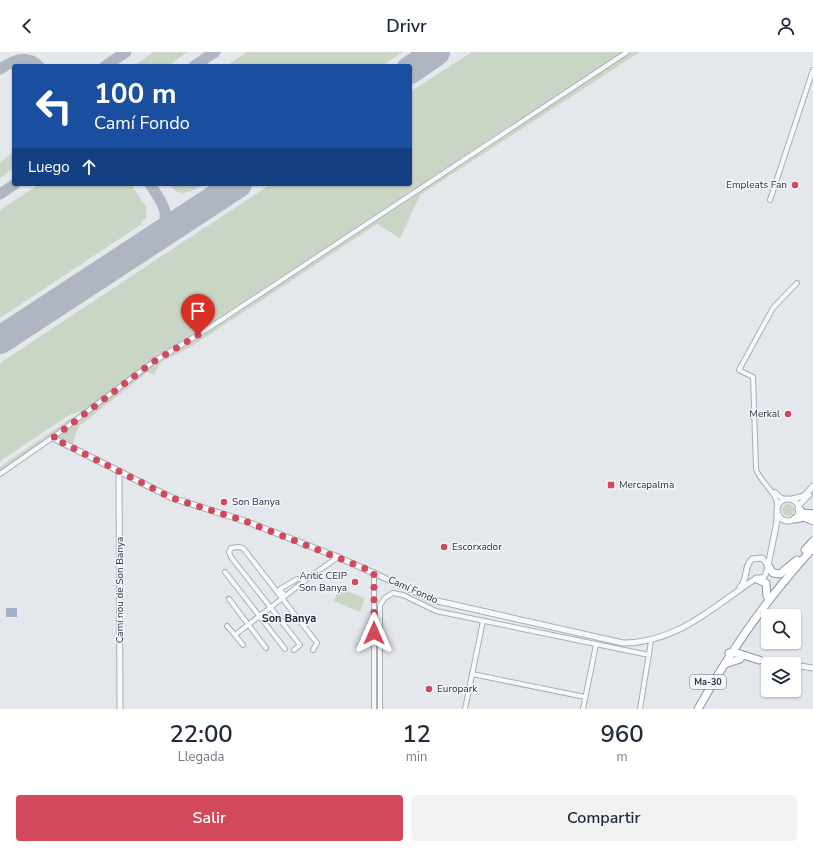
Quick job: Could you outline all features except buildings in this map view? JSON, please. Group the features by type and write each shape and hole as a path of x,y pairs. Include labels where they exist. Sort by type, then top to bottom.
{"highway":[{"path":"799,508 803,513 813,514"},
{"path":"792,520 806,517 813,521"},
{"name":"Ma-30","path":"734,650 767,596 792,564 813,541"},
{"name":"Ma-30","path":"694,709 724,656 754,616 813,548"},
{"path":"768,566 772,572 778,574 792,564"},
{"path":"757,579 766,583 767,596"},
{"path":"743,657 741,644 754,616"},
{"path":"734,650 735,657 759,660"},
{"path":"698,709 722,667 734,650"},
{"path":"694,709 728,654 734,650"},
{"path":"722,667 730,661 743,657"}],"street":[{"path":"0,474 53,438 153,362 209,328 627,52"},
{"path":"770,200 813,70"},
{"path":"747,568 750,576 757,579 765,576 775,533 777,499 760,478 756,466 753,377 739,370 773,308 797,283"},
{"name":"Camí Fondo","path":"53,438 172,498 245,521 338,557 433,600 623,643 651,641 676,632 692,624 757,579"},
{"name":"Camí nou de Son Banya","path":"120,709 121,472"},
{"path":"777,506 788,499 802,497 813,486"},
{"path":"768,487 780,497 796,502 799,508"},
{"path":"775,533 782,524 792,520 798,514 800,504 813,490"},
{"path":"777,513 782,520 792,520"},
{"path":"294,650 300,645 231,557 229,552 231,548 238,546 243,548 283,597 317,643 313,650"},
{"path":"737,592 745,582 750,560 767,555 772,546"},
{"path":"235,635 283,597 338,557"},
{"path":"759,558 765,560 768,566"},
{"path":"225,572 285,649"},
{"path":"374,572 374,709"},
{"path":"283,597 280,589 297,579 307,579"},
{"path":"380,709 380,605 385,598 393,593 404,595 436,611 649,655"},
{"path":"228,599 266,648"},
{"path":"465,709 483,621"},
{"path":"227,626 243,646"},
{"path":"640,709 651,641"},
{"path":"583,709 596,645"},
{"path":"801,666 813,668"},
{"path":"472,674 585,697"}],"green space":[{"path":"154,52 187,52 171,64 136,64"},
{"path":"247,52 403,52 385,64 229,64"},
{"path":"472,52 622,52 203,328 149,361 86,410 71,414 0,461 0,363 268,186 412,186 412,91"},
{"path":"631,52 640,52 420,195 400,238 377,224 189,348 161,362 154,375 148,372 78,427 73,444 59,437 147,369 218,326"},
{"path":"12,153 12,169 0,178 0,162"},
{"path":"37,186 132,186 146,207 146,218 141,222 142,224 0,318 0,210"},
{"path":"171,186 200,186 186,193 181,193"},
{"path":"73,417 74,419 0,471 0,467"},
{"path":"786,504 790,504 794,510 790,516 786,516 782,512 782,508"},
{"path":"339,588 365,598 360,612 334,601"}],"water":[{"path":"6,608 17,608 17,617 6,617"}],"taxiway":[{"path":"108,64 126,52"},
{"path":"197,64 215,52"},
{"path":"0,69 10,63 25,59 36,64"},
{"path":"0,194 12,186"},
{"path":"151,186 162,203 165,215 165,221 159,236"}],"runway":[{"path":"412,69 436,52"},
{"path":"0,340 235,186"}],"place":[{"name":"Empleats Fan","path":"795,185"},
{"name":"Merkal","path":"788,414"},
{"name":"Mercapalma","path":"611,485"},
{"name":"Son Banya","path":"224,502"},
{"name":"Escorxador","path":"444,547"},
{"name":"Antic CEIP Son Banya","path":"355,582"},
{"name":"Europark","path":"429,689"}],"district":[{"name":"Son Banya","path":"289,618"}],"route":[{"path":"198,335 153,362 53,438 172,498 245,521 374,572 374,633"}]}
